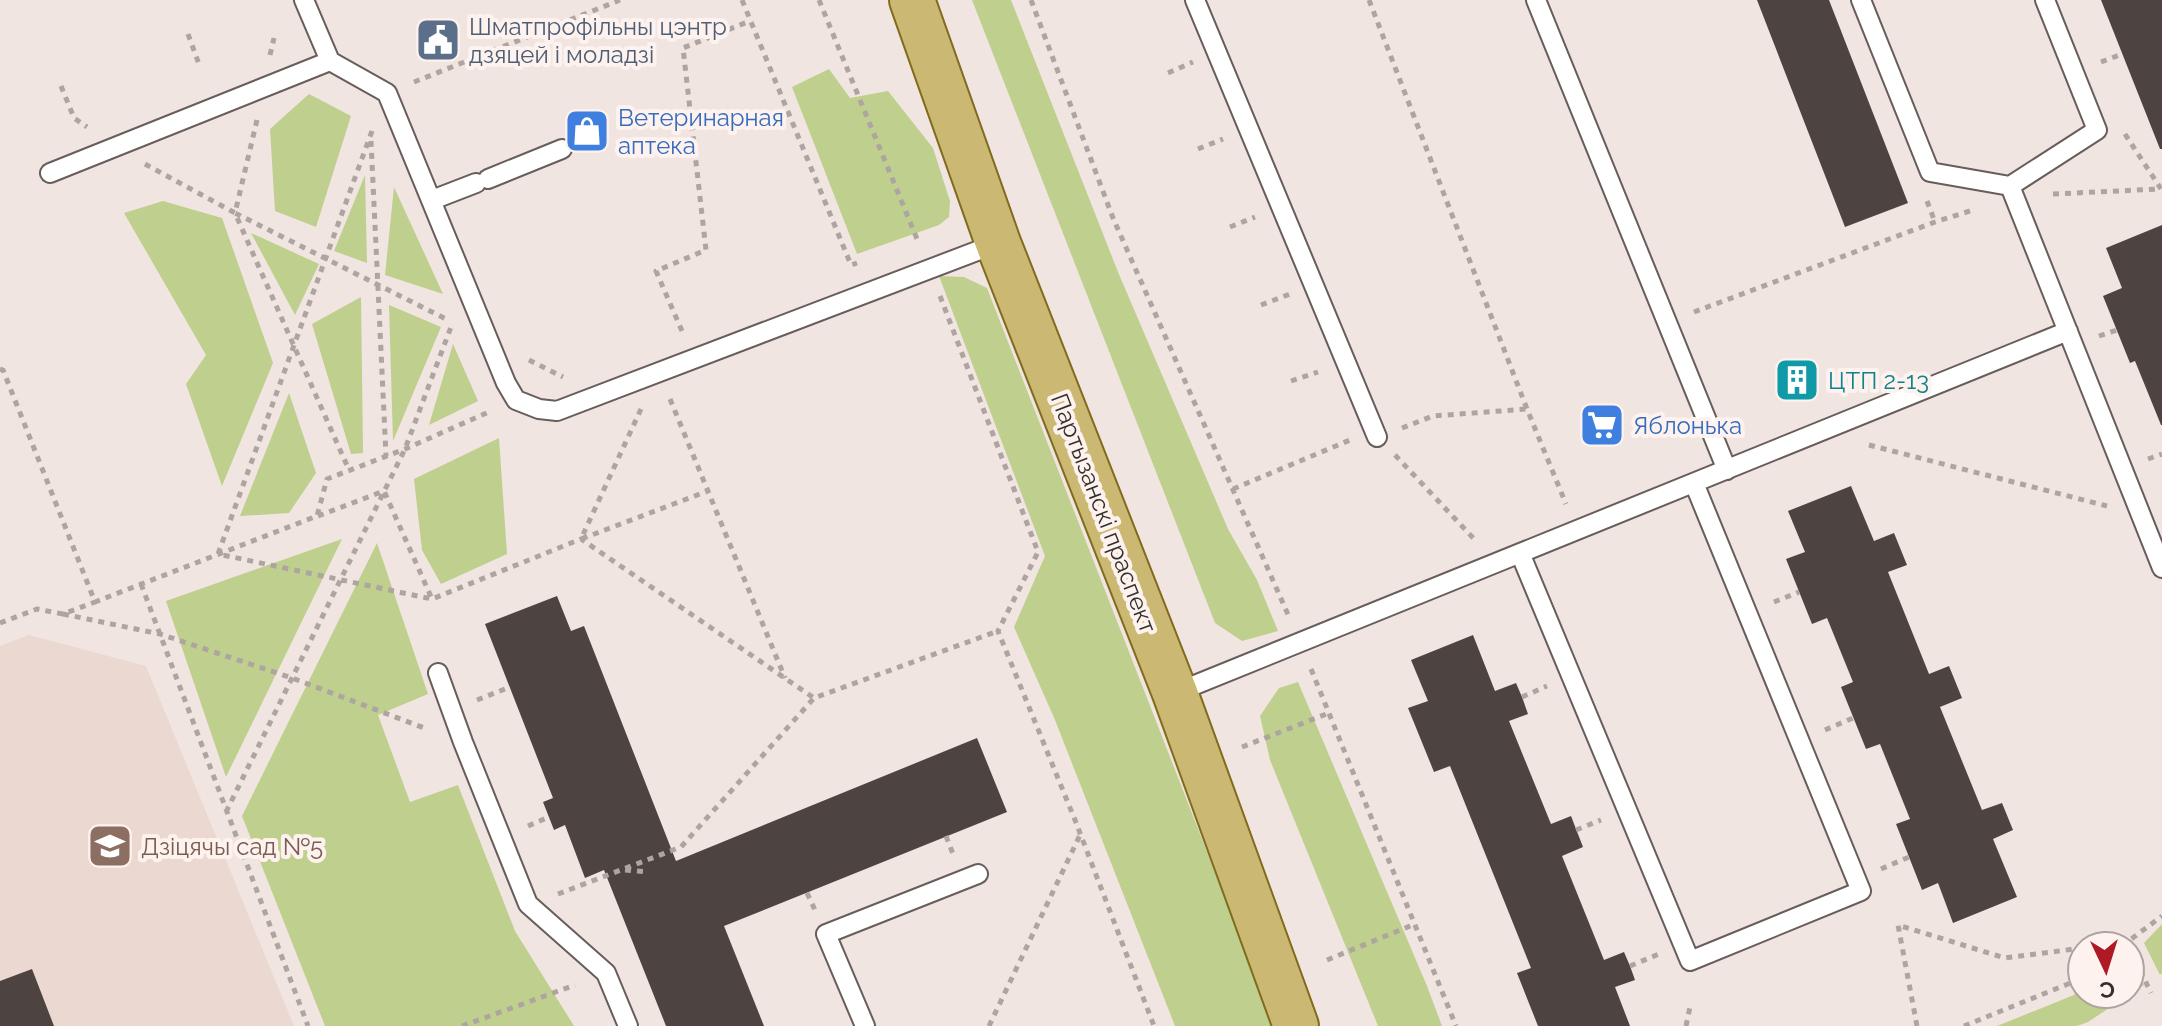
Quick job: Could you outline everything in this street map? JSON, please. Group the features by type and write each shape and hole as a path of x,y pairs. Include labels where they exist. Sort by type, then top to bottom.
{"main road":[{"name":"Партызанскі праспект","path":"912,0 998,243 1175,693 1296,1026"}],"lane":[{"path":"304,0 330,61 387,93 506,383 516,400 539,409 557,411 998,243"},
{"path":"1195,0 1377,437"},
{"path":"1536,0 1727,470"},
{"path":"1861,0 1930,172 2013,192 2097,130 2045,0"},
{"path":"50,173 330,61"},
{"path":"432,200 562,149"},
{"path":"2013,192 2162,568"},
{"path":"1175,693 2068,331"},
{"path":"1520,553 1690,961 1861,891 1694,483"},
{"path":"438,673 528,904 606,973 628,1026"},
{"path":"865,1026 826,934 978,874"}],"path":[{"path":"218,554 387,93 620,0"},
{"path":"742,0 851,265 864,260"},
{"path":"819,0 917,239 904,244"},
{"path":"1031,0 1113,218 1301,642 1456,1026"},
{"path":"1369,0 1577,530"},
{"path":"682,331 656,271 706,250 683,48 750,21"},
{"path":"188,34 200,67"},
{"path":"274,38 235,213 349,470"},
{"path":"2095,64 2122,54"},
{"path":"1168,73 1196,60"},
{"path":"61,86 74,118 115,147 235,213 452,323 405,449 226,812"},
{"path":"2121,128 2161,189"},
{"path":"371,135 386,456"},
{"path":"1198,149 1228,137"},
{"path":"2013,192 2161,189"},
{"path":"1230,227 1259,215"},
{"path":"1667,322 1935,222"},
{"path":"528,904 681,847 814,698 998,631 1038,552 930,267"},
{"path":"1261,305 1292,293"},
{"path":"2092,338 2117,330"},
{"path":"488,340 567,379"},
{"path":"0,369 3,370 95,602"},
{"path":"1291,381 1323,370"},
{"path":"659,372 785,679"},
{"path":"581,539 659,372"},
{"path":"317,516 327,479 405,449 516,400"},
{"path":"1377,437 1497,563"},
{"path":"1860,442 2141,515"},
{"path":"63,614 384,491"},
{"path":"384,491 432,599"},
{"path":"218,554 432,599 708,491"},
{"path":"581,539 814,698"},
{"path":"141,584 308,1026"},
{"path":"1766,605 1799,592"},
{"path":"0,623 37,609 160,634 292,678 463,742"},
{"path":"998,631 1154,1026"},
{"path":"1522,697 1552,684"},
{"path":"472,702 510,687"},
{"path":"1242,747 1329,713"},
{"path":"1819,733 1853,718"},
{"path":"524,828 549,817"},
{"path":"1576,830 1608,818"},
{"path":"989,1026 1080,834"},
{"path":"1876,871 1909,857"},
{"path":"620,870 648,872"},
{"path":"2146,930 2162,916"},
{"path":"1327,960 1415,924"},
{"path":"1917,1026 1898,925 2005,958 2066,950"},
{"path":"1630,966 1664,952"},
{"path":"462,1026 606,973"},
{"path":"2146,983 2151,993"},
{"path":"1964,1026 2066,985"},
{"path":"1686,1026 1690,1007"}],"shaded area":[{"name":"Дзіцячы сад №5","path":"29,635 146,666 294,1026 0,1026 0,646"}],"green space":[{"path":"972,0 1011,0 1118,272 1228,529 1257,580 1278,631 1242,641 1215,623"},
{"path":"829,69 850,98 888,91 933,148 950,201 949,217 939,225 857,254 792,87"},
{"path":"309,94 351,116 316,227 275,211 270,129"},
{"path":"365,175 367,263 334,251"},
{"path":"394,187 443,294 385,275"},
{"path":"163,201 222,218 273,363 222,486 186,384 206,355 124,213"},
{"path":"251,233 319,264 295,315"},
{"path":"939,276 964,277 987,288 1275,1026 1175,1026 1055,720 1014,627 1045,556"},
{"path":"361,297 363,453 351,454 312,324"},
{"path":"389,305 441,327 393,441"},
{"path":"453,344 478,401 429,425"},
{"path":"289,393 316,473 289,513 240,516"},
{"path":"499,438 507,554 441,584 422,550 414,479"},
{"path":"342,539 226,777 166,601"},
{"path":"377,543 428,694 378,715 410,802 458,785 515,931 574,1026 325,1026 242,816"},
{"path":"1298,682 1442,1026 1378,1026 1270,760 1260,716 1279,688"},
{"path":"2162,924 2160,975 2146,947 2146,941"},
{"path":"2066,998 2066,1010 2106,1010 2077,1026 1997,1026"}],"building":[{"path":"1757,0 1829,0 1908,203 1845,227"},
{"path":"2101,0 2162,0 2162,149 2160,149"},
{"path":"2162,225 2161,425 2135,361 2130,363 2103,296 2122,288 2106,248"},
{"path":"1851,486 1874,541 1894,533 1907,565 1888,572 1929,674 1949,666 1962,698 1940,707 1982,810 2002,803 2013,830 1993,839 2017,897 1953,923 1938,883 1922,890 1896,824 1910,819 1880,744 1866,749 1841,687 1853,682 1827,618 1812,624 1786,559 1805,552 1788,511"},
{"path":"557,596 571,631 584,626 676,861 977,738 1007,812 724,926 764,1026 666,1026 604,870 585,878 565,825 554,830 543,802 553,798 485,624"},
{"path":"1473,635 1495,691 1516,683 1522,697 1528,714 1509,721 1551,824 1571,816 1583,847 1562,856 1604,960 1624,952 1630,966 1635,980 1615,987 1630,1026 1538,1026 1517,973 1531,968 1450,766 1434,772 1408,708 1428,701 1411,660"},
{"path":"32,969 54,1026 0,1026 0,981"}],"place":[{"name":"Шматпрофільны цэнтр дзяцей і моладзі","path":"438,40"},
{"name":"Ветеринарная аптека","path":"587,131"},
{"name":"ЦТП 2-13","path":"1797,380"},
{"name":"Яблонька","path":"1602,425"},
{"name":"Дзіцячы сад №5","path":"110,846"}]}
